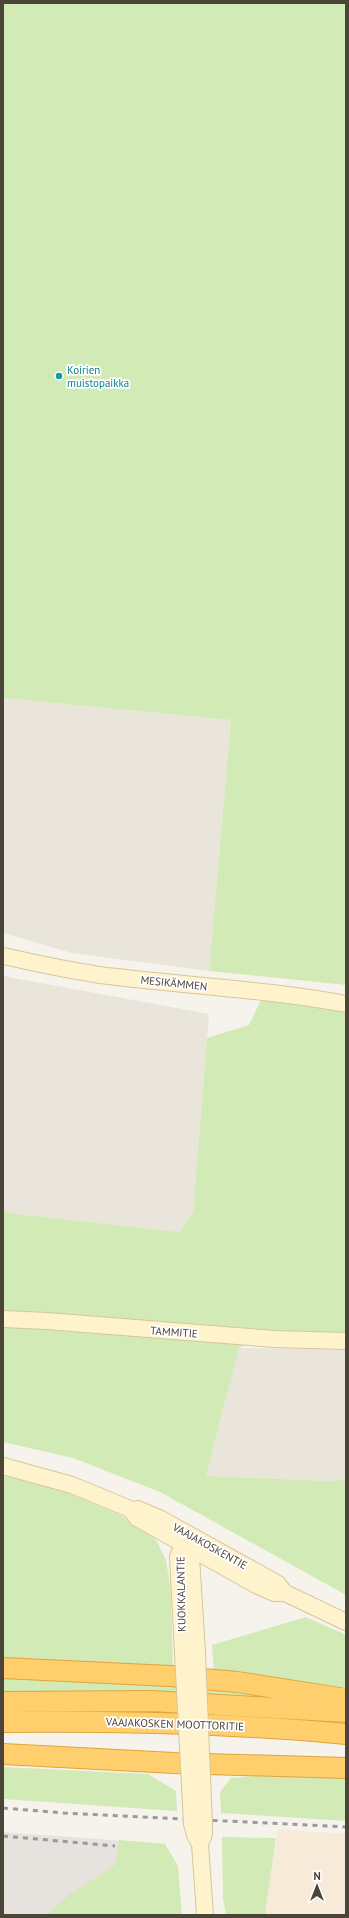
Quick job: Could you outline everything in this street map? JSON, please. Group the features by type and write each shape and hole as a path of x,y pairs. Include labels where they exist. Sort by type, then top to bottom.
{"highway":[{"path":"3,1668 170,1676 237,1682 346,1699"},
{"name":"VAAJAKOSKEN MOOTTORITIE","path":"3,1702 151,1701 346,1712"},
{"name":"VAAJAKOSKEN MOOTTORITIE","path":"3,1722 123,1722 229,1725 346,1734"},
{"path":"3,1754 195,1764 342,1768"}],"main road":[{"name":"MESIKÄMMEN","path":"3,956 56,968 114,977 292,995 346,1004"},
{"name":"TAMMITIE","path":"3,1319 48,1321 274,1339 346,1341"},
{"name":"VAAJAKOSKENTIE","path":"3,1466 72,1485 130,1509 137,1518 190,1544 256,1585 274,1593 285,1593 346,1622"},
{"name":"KUOKKALANTIE","path":"190,1544 190,1653 195,1764 192,1824 194,1835 200,1844 205,1915"}],"shaded area":[{"path":"3,698 231,720 209,971 72,953 3,933"},
{"path":"3,976 209,1014 193,1212 180,1232 26,1215 3,1211"},
{"path":"239,1348 346,1349 346,1479 331,1481 206,1476"},
{"path":"278,1829 346,1834 346,1915 265,1915"},
{"path":"3,1832 165,1844 157,1915 3,1915"}],"green space":[{"path":"3,3 346,3 346,985 209,971 231,720 3,698"},
{"path":"261,1000 346,1012 346,1335 272,1331 239,1348 206,1476 331,1481 346,1479 346,1595 160,1492 73,1458 3,1442 3,1211 26,1215 180,1232 193,1212 207,1038 249,1025"},
{"path":"3,1476 56,1488 120,1515 156,1540 166,1560 171,1592 173,1668 3,1661"},
{"path":"306,1617 346,1635 346,1688 214,1672 212,1645"},
{"path":"3,1675 236,1689 297,1700 170,1692 3,1691"},
{"path":"3,1767 148,1774 176,1791 177,1811 3,1799"},
{"path":"285,1774 346,1775 346,1821 221,1813 220,1792 231,1778"},
{"path":"222,1837 276,1838 265,1915 226,1915 223,1898"},
{"path":"119,1840 165,1844 178,1866 182,1915 46,1915 69,1895 115,1865"}],"railway":[{"path":"3,1808 64,1813 346,1827"},
{"path":"3,1836 115,1846"}],"place":[{"name":"Koirien muistopaikka","path":"59,376"}]}
